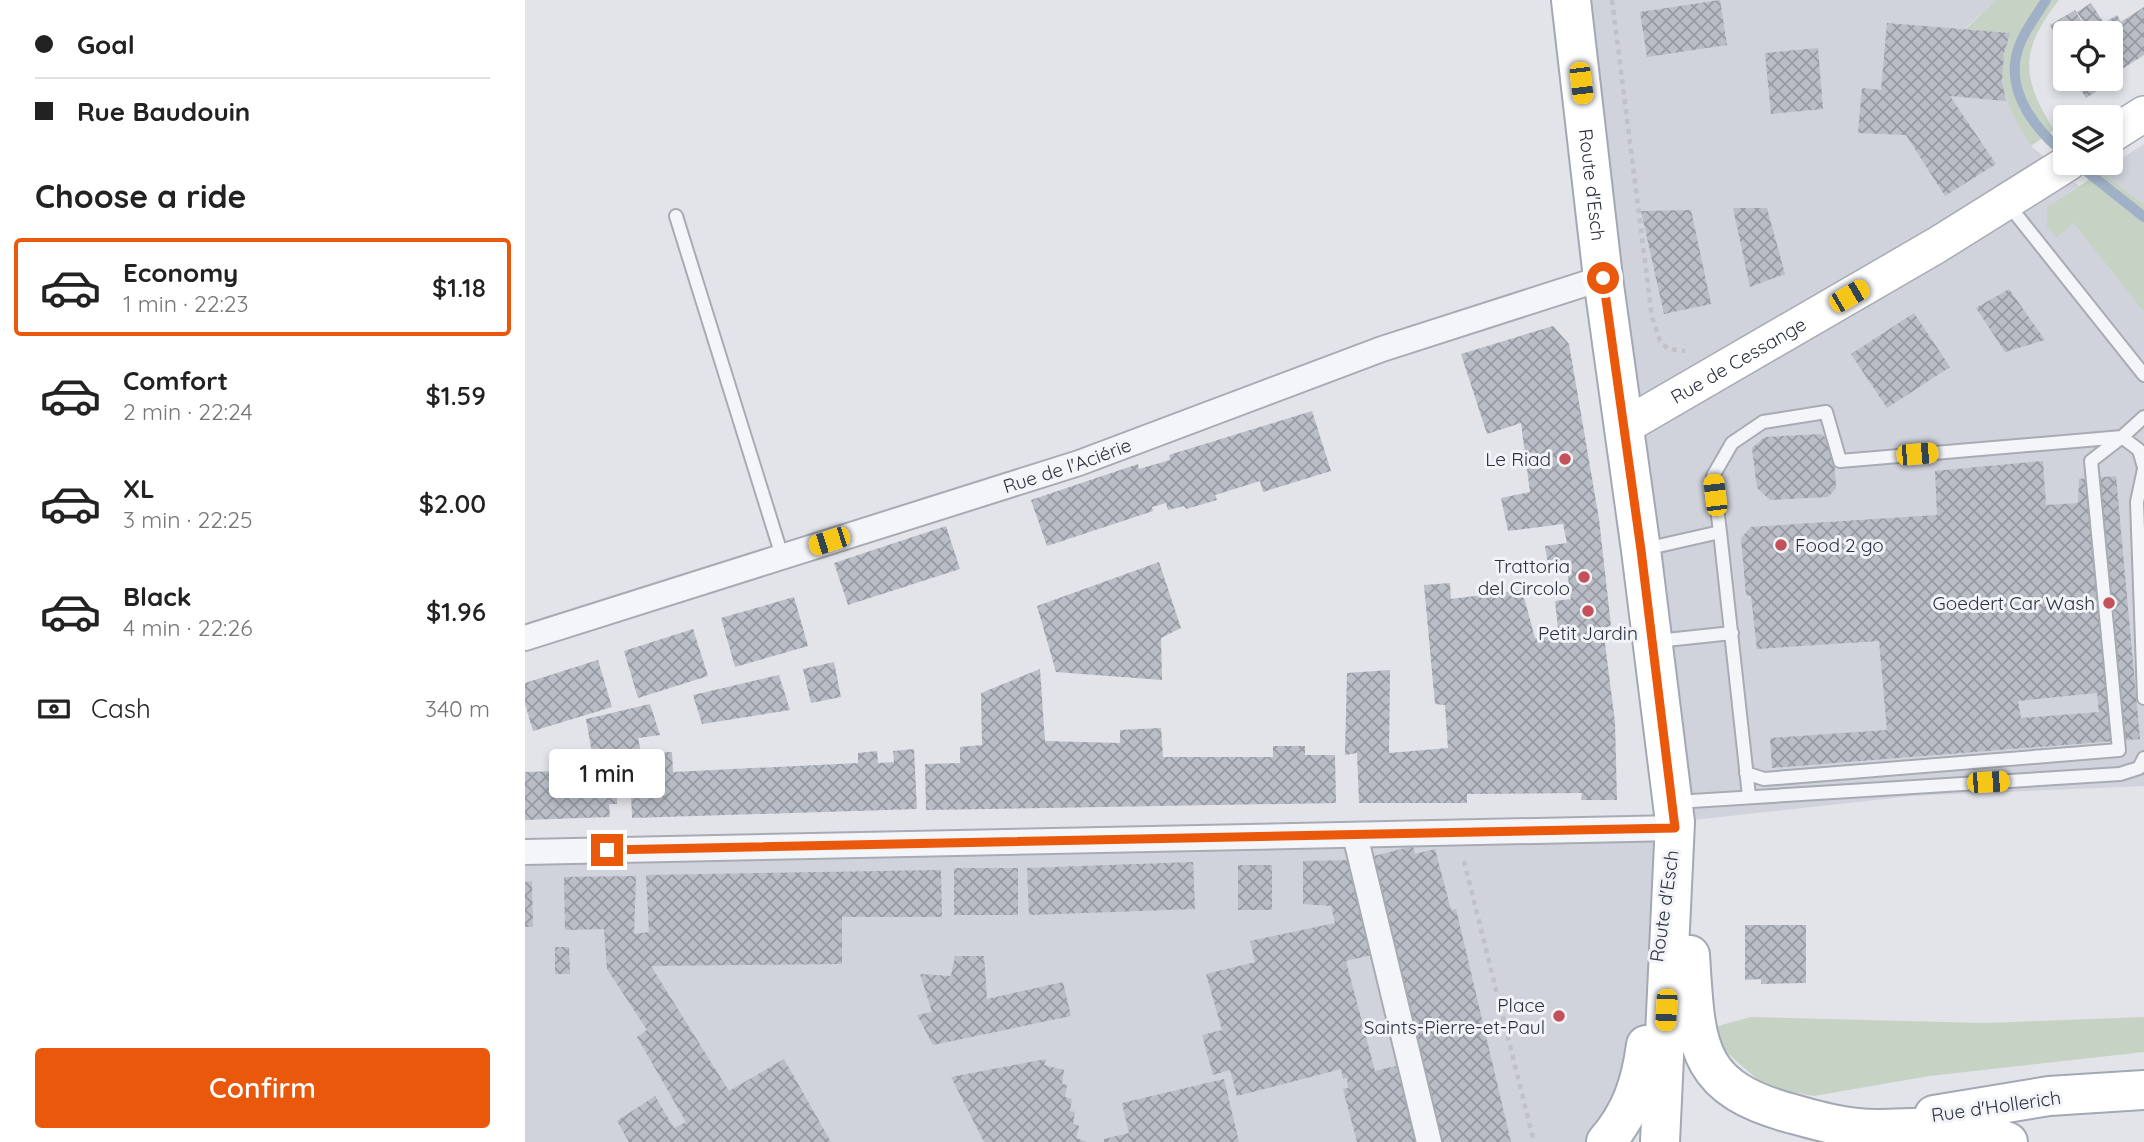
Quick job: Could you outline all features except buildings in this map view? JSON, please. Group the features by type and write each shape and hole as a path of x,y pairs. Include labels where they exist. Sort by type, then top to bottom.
{"main road":[{"name":"Route d'Esch","path":"1571,0 1603,278 1625,426 1674,815 1660,1142"},
{"path":"2123,127 2144,114"},
{"name":"Rue de Cessange","path":"1625,426 2007,203 2053,173"},
{"name":"Route d'Esch","path":"1606,1142 1629,1112 1640,1080 1674,815"},
{"path":"1674,815 1685,886 1694,1026 1710,1066 1726,1086 1756,1104 1837,1136"},
{"name":"Rue d'Hollerich","path":"1837,1136 2049,1096 2144,1090"},
{"path":"1797,1142 1837,1136 1949,1128 1991,1134 2008,1142"}],"street":[{"name":"Rue de l'Aciérie","path":"525,639 1079,463 1383,349 1603,278"},
{"path":"525,852 1457,832 1674,815"},
{"path":"1355,835 1429,1142"}],"lane":[{"path":"2007,203 2144,375"},
{"path":"676,216 782,556"},
{"path":"1749,796 1733,633 1713,476 1732,443 1763,422 1826,412 1840,461 2123,437 2139,450 2144,468 2137,502 2144,698"},
{"path":"1746,773 1764,779 2119,750 2091,461 2144,417"},
{"path":"1641,550 1720,532"},
{"path":"1653,642 1733,633"},
{"path":"1674,815 1749,796 2120,774 2139,768 2144,758"}],"path":[{"path":"1612,0 1652,317 1660,341 1668,349 1685,351"},
{"path":"1457,832 1534,1142"}],"shaded area":[{"path":"1571,0 1996,0 1966,28 2010,33 2004,54 2031,146 2053,164 2053,175 2066,175 2079,186 2047,207 2073,223 2144,312 2144,786 1912,796 1675,822"},
{"path":"2144,144 2144,204 2105,175 2123,175 2123,158"},
{"path":"1675,828 1645,1050 1606,1142 525,1142 525,852"}],"green space":[{"path":"1996,0 2059,0 2037,34 2029,64 2035,94 2053,131 2031,146 2015,118 2005,92 2003,65 2010,33 1966,29"},
{"path":"2096,175 2105,175 2144,204 2144,312 2073,223 2056,238 2047,227 2047,207"},
{"path":"1751,1017 1984,1023 2144,1017 2144,1052 1929,1076 1814,1096 1767,1088 1724,1050 1714,1027"}],"waterway":[{"path":"2046,0 2021,42 2015,71 2016,86 2027,112 2053,143"},
{"path":"2091,175 2144,217"}],"place":[{"name":"Le Riad","path":"1565,459"},
{"name":"Food 2 go","path":"1781,545"},
{"name":"Trattoria del Circolo","path":"1584,577"},
{"name":"Goedert Car Wash","path":"2109,603"},
{"name":"Petit Jardin","path":"1588,611"},
{"name":"Place Saints-Pierre-et-Paul","path":"1559,1016"}],"route":[{"path":"607,850 1675,828 1641,550 1603,278"}]}
